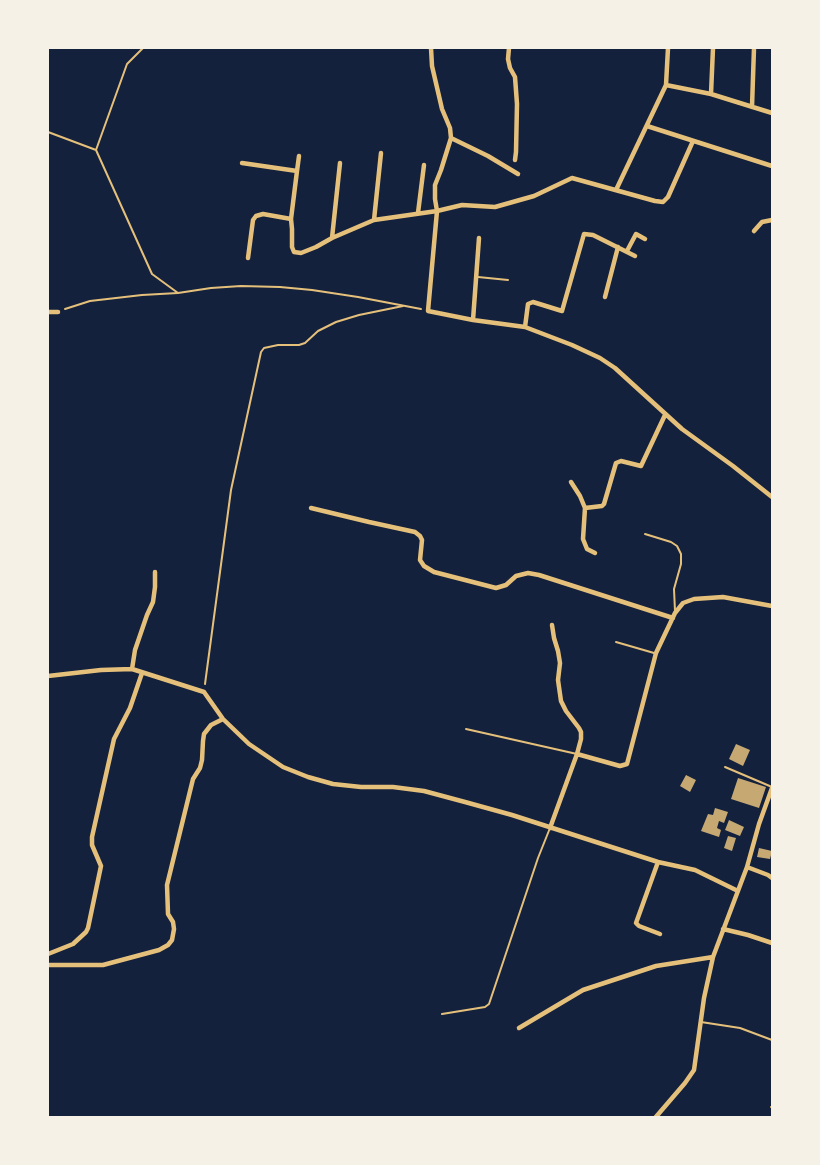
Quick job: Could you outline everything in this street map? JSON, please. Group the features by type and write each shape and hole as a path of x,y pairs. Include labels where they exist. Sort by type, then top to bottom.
{"street":[{"path":"431,48 432,66 442,109 450,128 451,138 435,184 437,210 428,311 524,327 600,358 615,368 682,430 733,466 772,497"},
{"path":"509,48 508,59 514,77 517,104 516,152 514,160"},
{"path":"616,190 666,85 668,48"},
{"path":"711,94 713,48"},
{"path":"752,107 754,48"},
{"path":"666,85 711,94 772,113"},
{"path":"647,126 772,166"},
{"path":"451,138 488,156 518,174"},
{"path":"299,156 291,219 292,248 294,252 301,253 374,220 462,206 495,207 534,196 572,178 663,202 668,197 693,141"},
{"path":"374,220 381,153"},
{"path":"332,238 340,163"},
{"path":"242,164 297,171"},
{"path":"418,213 424,165"},
{"path":"248,258 253,220 256,216 264,214 291,219"},
{"path":"754,232 762,222 772,220"},
{"path":"524,327 528,304 533,302 562,311 584,234 593,235 635,256"},
{"path":"627,251 636,234 645,239"},
{"path":"473,320 479,238"},
{"path":"605,297 618,247"},
{"path":"48,312 58,312"},
{"path":"585,508 602,506 604,504 618,461 641,466 665,415"},
{"path":"571,482 585,508 583,539 588,549 595,553"},
{"path":"311,508 415,532 422,540 420,560 424,566 434,572 496,588 506,585 516,576 528,573 674,615"},
{"path":"132,670 135,650 153,602 155,572"},
{"path":"577,754 620,766 627,764 656,654 674,615 683,603 723,597 772,606"},
{"path":"550,828 581,739 580,732 561,701 558,680 560,663 552,624"},
{"path":"48,676 101,670 132,670 204,692 223,719 249,744 283,767 308,777 333,784 393,787 424,791 512,815 658,862 695,870 738,891"},
{"path":"48,954 73,944 88,928 101,866 92,845 93,830 114,739 130,708 142,673"},
{"path":"48,965 103,965 159,950 168,945 172,940 174,929 173,922 168,914 167,885 193,779 200,768 202,760 204,734 211,725 223,719"},
{"path":"654,1118 692,1075 695,1066 704,998 713,957 747,867 759,824 772,788"},
{"path":"658,862 636,924 660,934"},
{"path":"747,867 772,878"},
{"path":"723,929 772,943"},
{"path":"519,1028 582,990 656,966 713,957"}],"lane":[{"path":"476,276 508,280"},
{"path":"646,534 671,542 677,546 681,554 681,564 674,589 674,615"},
{"path":"616,642 656,654"},
{"path":"466,729 577,754"},
{"path":"725,767 772,788"},
{"path":"442,1014 485,1007 489,1004 538,858 550,828"},
{"path":"701,1022 740,1028 772,1040"}],"path":[{"path":"143,48 126,64 96,150 152,274 178,293"},
{"path":"48,132 96,150"},
{"path":"58,312 90,301 241,286 312,290 428,311"},
{"path":"204,692 231,490 261,352 264,348 278,345 305,343 318,331 336,322 403,306"}],"building":[{"path":"736,744 750,750 743,766 729,759"},
{"path":"686,775 696,780 690,792 680,786"},
{"path":"738,778 766,787 759,808 731,799"},
{"path":"715,808 728,812 724,823 719,821 717,828 721,830 719,837 701,831 708,814 713,815"},
{"path":"729,820 744,827 740,836 725,830"},
{"path":"728,836 736,838 732,851 724,848"},
{"path":"759,848 772,851 770,859 757,857"}]}
